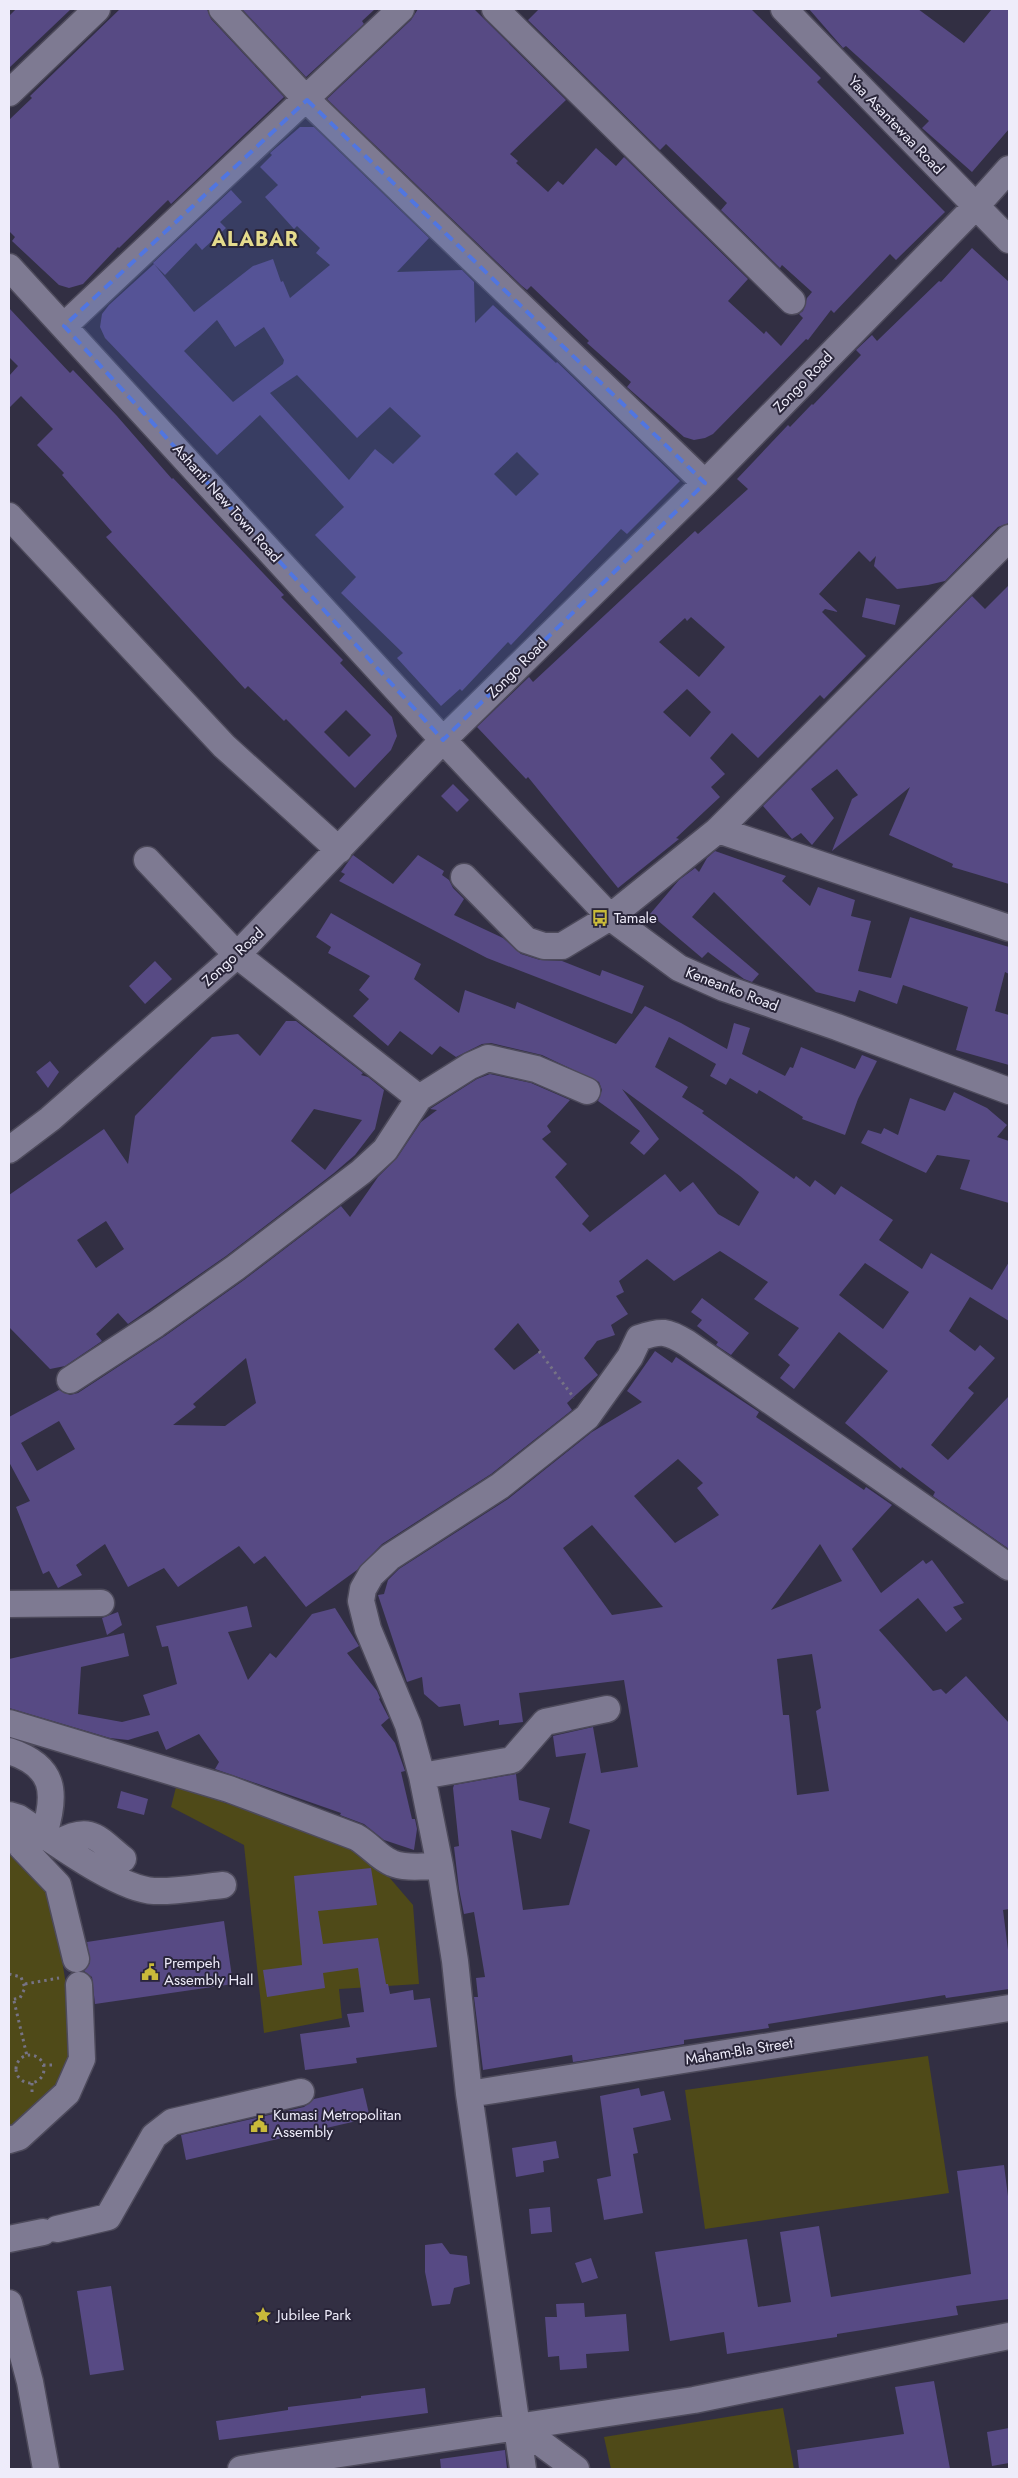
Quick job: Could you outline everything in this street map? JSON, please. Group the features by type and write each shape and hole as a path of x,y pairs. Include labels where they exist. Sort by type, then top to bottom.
{"street":[{"path":"9,94 97,9"},
{"path":"222,9 307,100 705,483"},
{"path":"64,326 307,100 401,9"},
{"path":"495,9 792,301"},
{"name":"Yaa Asantewaa Road","path":"784,9 1009,240"},
{"name":"Zongo Road","path":"9,1150 50,1119 237,956 444,740 705,483 975,207 1009,169"},
{"name":"Ashanti New Town Road","path":"9,267 444,740"},
{"path":"9,516 224,746 339,850"},
{"path":"464,877 526,940 544,946 562,946 610,917 718,830 1009,538"},
{"name":"Keneanko Road","path":"444,740 610,917 679,968 724,988 837,1027 1009,1092"},
{"path":"718,830 1009,928"},
{"path":"147,860 237,956 420,1098"},
{"path":"70,1380 156,1324 235,1268 361,1172 385,1150 420,1098 470,1066 488,1058 536,1069 587,1091"},
{"path":"523,2469 469,2094 455,1961 440,1866 422,1776 408,1725 368,1629 361,1601 363,1589 371,1575 390,1557 500,1486 588,1417 630,1357 639,1338 659,1331 672,1334 1009,1567"},
{"path":"9,1604 101,1603"},
{"path":"422,1776 512,1760 545,1722 607,1708"},
{"path":"9,1723 229,1789 356,1837 369,1844 390,1863 399,1866 440,1866"},
{"path":"9,1751 28,1757 46,1774 50,1790 51,1839"},
{"path":"9,1815 19,1818 110,1876 139,1888 153,1891 223,1885"},
{"path":"51,1839 92,1834 124,1860"},
{"path":"9,1840 17,1842 58,1885 74,1974 82,2059 67,2093 19,2137 9,2140"},
{"name":"Maham-Bla Street","path":"469,2094 1009,2008"},
{"path":"9,2239 108,2217 154,2136 172,2122 301,2092"},
{"path":"9,2303 12,2331 30,2382 46,2469"},
{"path":"241,2469 694,2400 1009,2336"},
{"path":"518,2426 576,2469"}],"path":[{"path":"539,1351 588,1417"},
{"path":"9,1973 21,1977 25,1984 24,1994 14,2001 9,2000"},
{"path":"25,1984 74,1974"},
{"path":"14,2001 27,2056"},
{"path":"27,2056 34,2056 43,2065 42,2077 32,2083 26,2083 17,2074 18,2062 27,2056"}],"highlighted area":[{"path":"307,100 705,483 443,740 64,326"}],"shaded area":[{"path":"176,1787 364,1848 413,1905 419,1984 339,1989 342,2018 264,2033 244,1845 171,1807"},
{"path":"9,1852 51,1890 75,2042 64,2084 9,2129"},
{"path":"928,2056 949,2193 705,2229 685,2090"},
{"path":"783,2408 794,2469 611,2469 604,2437"}],"building":[{"path":"16,9 71,9 9,68 9,16"},
{"path":"120,9 207,9 211,19 284,97 171,204 168,200 118,247 83,284 69,288 59,285 12,241 15,237 9,231 9,120 32,98 30,96"},
{"path":"242,9 375,9 362,21 364,24 306,77"},
{"path":"418,9 474,9 566,100 510,154 518,161 516,163 548,192 558,181 563,185 596,148 616,166 624,157 748,279 728,301 764,334 766,331 781,346 803,318 799,314 803,311 807,298 812,292 782,265 780,268 721,210 727,203 666,144 660,150 528,20 539,9 751,9 821,78 817,82 945,212 896,260 890,254 834,313 831,310 808,340 806,339 713,434 694,440 684,437 627,387 631,382 587,343 589,341 531,286 527,290 522,286 327,99 411,20"},
{"path":"809,9 918,9 964,43 992,9 1009,9 1009,129 972,172 922,128 929,121 846,46 843,48"},
{"path":"300,127 314,127 429,238 397,272 462,270 474,282 475,323 493,305 557,362 680,481 627,534 621,529 511,645 508,642 462,691 460,689 441,706 397,658 403,653 341,593 356,577 315,535 344,507 260,415 217,455 105,338 100,327 102,314 109,305 154,264 194,312 253,266 273,259 281,282 283,281 290,298 330,265 316,253 320,248 297,226 294,229 265,197 278,185 260,167 272,155 270,153","holes":["217,320 235,347 264,327 284,360 283,364 233,402 184,351","297,375 357,438 390,407 421,436 393,464 375,449 349,480 270,393","517,452 539,474 516,496 494,474"]},
{"path":"231,190 242,202 220,222 226,228 202,250 196,243 165,275 153,263"},
{"path":"972,248 1009,282 1009,523 998,527 945,581 928,585 897,589 874,566 876,556 870,562 859,551 819,594 838,612 825,609 822,612 866,656 824,699 820,695 758,758 732,733 710,758 725,774 711,787 720,797 676,838 679,839 618,888 528,777 526,779 477,727 529,677 533,682 695,531 698,534 748,489 737,479 788,425 790,427 813,405 861,355 856,350 872,335 877,341 939,281 941,282","holes":["691,617 725,647 699,677 659,642 685,618 687,621","687,689 711,712 690,737 663,712"]},
{"path":"9,308 70,373 73,370 117,416 172,479 284,595 281,597 343,660 340,663 392,717 397,736 391,750 355,788 286,719 284,721 248,686 245,689 106,537 112,532 62,475 64,473 37,445 53,429 21,396 9,408 9,376 18,366 9,357","holes":["346,710 371,735 349,757 324,732"]},
{"path":"1009,585 1009,884 952,867 953,864 889,835 910,787 832,851 852,799 858,795 837,769 811,789 834,818 812,845 801,833 792,839 763,806 972,596 985,609"},
{"path":"866,598 900,605 895,625 862,617"},
{"path":"453,784 469,800 457,812 441,796"},
{"path":"715,851 786,876 782,881 810,906 818,887 855,900 851,916 871,921 858,971 891,978 910,917 1009,947 1009,974 1005,972 995,1011 1009,1015 1009,1065 956,1050 968,1007 903,985 897,1004 859,990 855,1002 816,992 714,892 692,917 759,974 752,982 744,979 708,952 702,958 650,914 679,880 695,868 699,872 707,858"},
{"path":"353,855 393,884 418,855 444,871 442,875 449,880 453,888 464,899 454,915 503,938 521,954 540,960 562,961 600,976 602,970 644,986 632,1014 487,958 339,881 345,874 341,872"},
{"path":"331,913 421,964 414,979 459,1013 465,990 515,1009 517,1002 616,1044 645,1006 681,1023 727,1049 734,1023 750,1028 742,1054 785,1076 790,1067 793,1068 801,1047 855,1069 862,1055 877,1061 858,1099 845,1135 802,1119 803,1117 759,1090 757,1094 730,1078 726,1085 710,1076 716,1064 669,1037 655,1067 688,1087 682,1097 704,1111 702,1113 794,1179 796,1176 810,1187 815,1180 835,1195 841,1186 893,1220 879,1240 922,1269 931,1253 992,1290 1009,1262 1009,1321 970,1297 949,1331 975,1351 980,1345 995,1358 968,1388 974,1393 931,1445 948,1460 1009,1396 1009,1549 933,1496 935,1492 902,1467 901,1469 845,1423 888,1371 839,1332 794,1389 780,1378 790,1365 778,1355 799,1328 754,1299 768,1282 720,1251 674,1281 647,1259 619,1281 624,1292 616,1296 628,1314 611,1325 615,1335 597,1341 584,1358 598,1375 567,1403 572,1410 491,1474 382,1544 357,1570 306,1607 265,1556 254,1564 239,1546 178,1587 164,1568 128,1587 105,1544 76,1565 82,1575 58,1588 49,1571 43,1574 16,1507 30,1501 9,1462 9,1417 59,1390 70,1395 78,1393 165,1336 244,1280 341,1206 350,1217 378,1177 397,1158 421,1122 437,1110 430,1109 477,1079 490,1074 531,1083 570,1100 547,1126 551,1132 542,1139 567,1164 555,1177 589,1216 582,1224 590,1232 665,1174 680,1192 693,1182 718,1214 739,1226 759,1192 622,1089 659,1139 644,1155 630,1143 640,1131 598,1101 602,1090 599,1082 542,1055 491,1043 482,1044 456,1057 440,1046 432,1055 400,1031 388,1046 353,1016 369,999 359,990 370,976 328,953 331,947 316,937","holes":["865,1263 909,1292 883,1329 839,1295","518,1323 540,1351 514,1370 494,1349","246,1358 256,1403 225,1426 173,1425 196,1407 193,1404","59,1421 75,1449 37,1471 21,1443"]},
{"path":"155,961 172,979 145,1004 129,986"},
{"path":"286,1021 296,1021 363,1073 361,1075 368,1077 384,1090 375,1129 355,1155 334,1173 226,1256 128,1324 118,1313 96,1334 102,1341 65,1366 50,1369 9,1327 9,1195 104,1129 128,1164 135,1116 212,1037 238,1034 260,1056","holes":["314,1109 362,1120 325,1170 291,1141","106,1221 124,1249 96,1268 77,1240"]},
{"path":"50,1061 59,1072 48,1088 36,1072"},
{"path":"954,1092 987,1108 1007,1125 997,1137 1009,1141 1009,1203 960,1189 970,1160 937,1155 926,1173 861,1143 868,1130 881,1134 884,1128 898,1135 910,1098 945,1111"},
{"path":"702,1298 749,1333 731,1355 716,1345 718,1342 697,1326 702,1320 691,1312"},
{"path":"655,1351 672,1363 676,1357 759,1412 756,1417 864,1490 866,1487 892,1505 852,1549 881,1593 923,1560 926,1564 932,1560 964,1603 953,1607 962,1619 946,1632 918,1598 879,1630 933,1691 941,1689 946,1694 966,1676 1009,1723 1009,1909 1003,1910 1009,1958 1009,1989 946,1998 945,1995 768,2024 769,2028 684,2040 684,2044 580,2061 573,2062 572,2055 483,2070 474,1997 478,1997 476,1978 485,1977 474,1912 464,1914 459,1889 454,1847 459,1846 454,1785 516,1774 519,1800 550,1808 541,1839 511,1830 523,1910 569,1905 590,1830 569,1823 586,1753 556,1757 553,1736 593,1727 601,1773 638,1767 624,1680 519,1693 523,1722 499,1725 499,1720 464,1726 460,1704 439,1707 424,1694 422,1677 407,1682 378,1595 384,1594 388,1580 399,1569 508,1499 592,1432 642,1402 627,1391","holes":["678,1459 703,1483 697,1488 719,1515 675,1543 634,1496","592,1525 663,1607 612,1615 563,1548","820,1544 842,1581 771,1610","812,1654 821,1708 816,1711 829,1791 797,1795 789,1715 783,1715 777,1659"]},
{"path":"247,1606 252,1627 228,1632 248,1680 270,1653 276,1658 312,1614 335,1608 359,1646 347,1653 377,1691 389,1718 381,1725 395,1743 405,1771 401,1772 412,1819 415,1819 417,1829 414,1850 384,1840 364,1824 340,1815 341,1813 215,1769 219,1762 199,1734 166,1750 158,1731 128,1740 110,1738 9,1708 9,1659 124,1633 129,1656 81,1667 78,1714 122,1722 150,1715 143,1695 177,1684 168,1646 162,1647 156,1626"},
{"path":"118,1612 122,1625 107,1635 102,1618"},
{"path":"121,1791 148,1799 144,1815 117,1808"},
{"path":"371,1868 377,1905 318,1911 323,1944 378,1938 386,1984 388,1984 390,1994 413,1990 414,2000 430,1998 437,2047 356,2058 357,2063 305,2070 300,2034 350,2027 347,2014 364,2012 358,1968 323,1973 325,1988 267,1997 263,1970 302,1965 294,1876"},
{"name":"Prempeh Assembly Hall","path":"224,1921 233,1984 95,2004 92,1977 84,1971 90,1963 87,1942"},
{"path":"363,2088 370,2118 186,2160 181,2135 304,2107 314,2099"},
{"path":"639,2088 641,2096 664,2091 671,2120 633,2128 638,2153 633,2154 643,2213 604,2220 597,2179 611,2176 600,2096"},
{"path":"556,2141 559,2158 543,2161 544,2172 516,2177 512,2148"},
{"path":"1004,2165 1009,2204 1009,2299 956,2306 958,2315 837,2334 837,2337 727,2354 724,2332 670,2341 655,2252 747,2239 758,2307 791,2302 780,2232 819,2226 831,2297 971,2274 957,2171"},
{"path":"550,2207 552,2232 531,2234 529,2209"},
{"path":"442,2243 450,2254 467,2256 470,2284 454,2288 450,2304 432,2306 425,2272 425,2245"},
{"path":"591,2258 598,2278 582,2283 575,2263"},
{"path":"111,2286 124,2370 90,2375 77,2291"},
{"path":"584,2303 585,2317 626,2314 629,2351 586,2354 587,2368 560,2370 559,2356 548,2357 545,2317 557,2317 556,2304"},
{"path":"934,2381 950,2469 799,2469 797,2450 904,2434 895,2387"},
{"path":"425,2388 428,2413 219,2440 216,2421 288,2410 288,2407"},
{"path":"1009,2428 1009,2463 992,2466 987,2432"},
{"path":"505,2450 507,2469 441,2469 440,2459"}],"place":[{"name":"Tamale","path":"600,918"},
{"name":"Prempeh Assembly Hall","path":"150,1972"},
{"name":"Kumasi Metropolitan Assembly","path":"259,2124"},
{"name":"Jubilee Park","path":"263,2315"}],"district":[{"name":"ALABAR","path":"255,239"}]}
